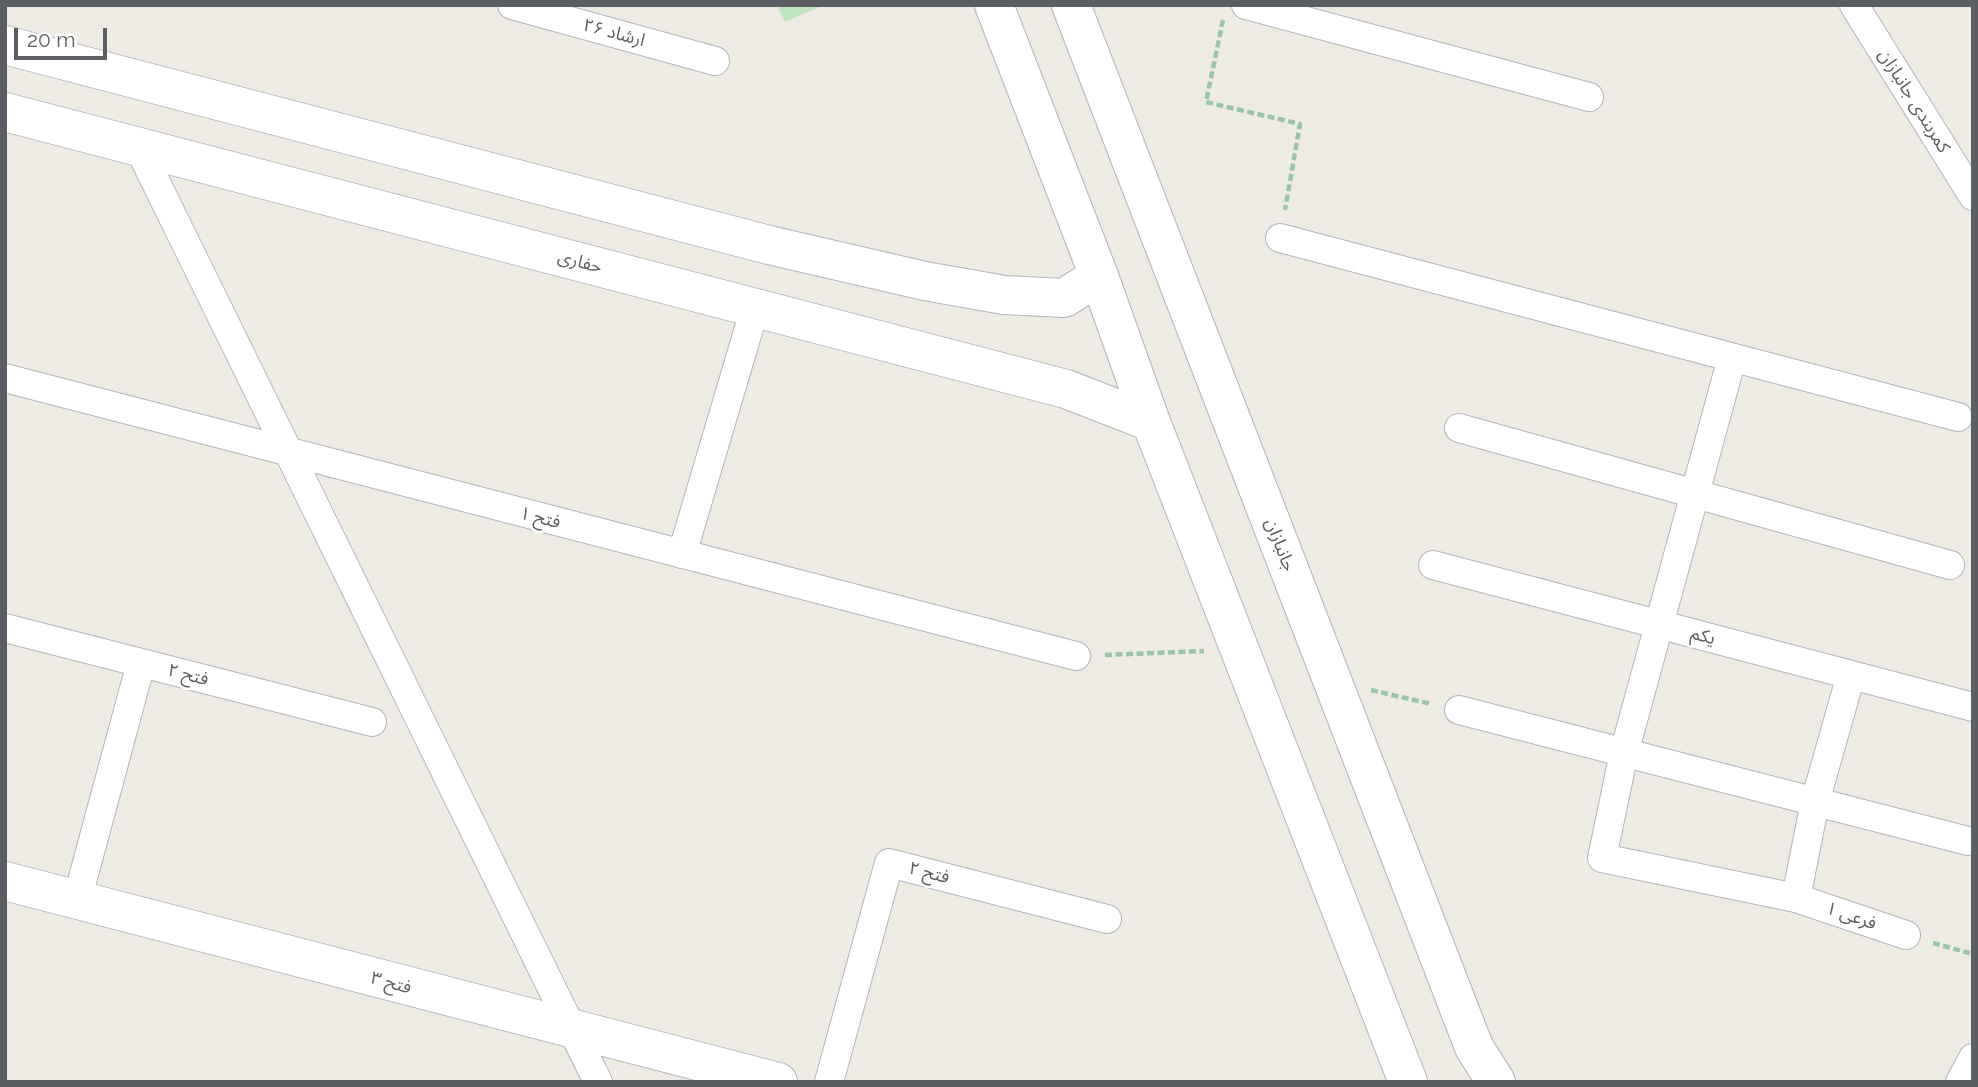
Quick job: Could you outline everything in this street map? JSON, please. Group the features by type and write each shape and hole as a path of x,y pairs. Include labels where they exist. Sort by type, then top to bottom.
{"street":[{"name":"ارشاد ۲۶","path":"512,5 715,61"},
{"path":"994,5 1099,276 1151,422 1408,1082"},
{"name":"جانبازان","path":"1071,5 1474,1047 1496,1082"},
{"name":"کمربندی جانبازان","path":"1854,5 1973,196"},
{"path":"1235,11 1589,97"},
{"path":"5,45 769,245 925,281 1004,295 1064,298 1099,276"},
{"name":"حفاری","path":"5,112 1066,389 1151,422"},
{"path":"138,146 598,1082"},
{"path":"1280,238 1958,417"},
{"path":"681,554 755,309"},
{"path":"1624,753 1732,358"},
{"name":"فتح ۱","path":"5,378 1076,656"},
{"path":"1459,428 1950,565"},
{"name":"یکم","path":"1433,565 1973,707"},
{"name":"فتح ۲","path":"5,628 372,722"},
{"path":"77,900 141,663"},
{"path":"1796,898 1815,802 1850,675"},
{"path":"1459,710 1968,841"},
{"name":"فرعی ۱","path":"1624,753 1602,858 1796,898 1906,935"},
{"name":"فتح ۲","path":"830,1082 889,863 1107,919"},
{"name":"فتح ۳","path":"5,881 778,1082"},
{"path":"1961,1082 1973,1058"}],"path":[{"path":"1235,11 1206,102 1300,124 1280,238"},
{"path":"1076,656 1240,649"},
{"path":"1333,681 1459,710"},
{"path":"1906,935 1973,954"}],"green space":[{"path":"777,5 824,5 785,22"}]}
